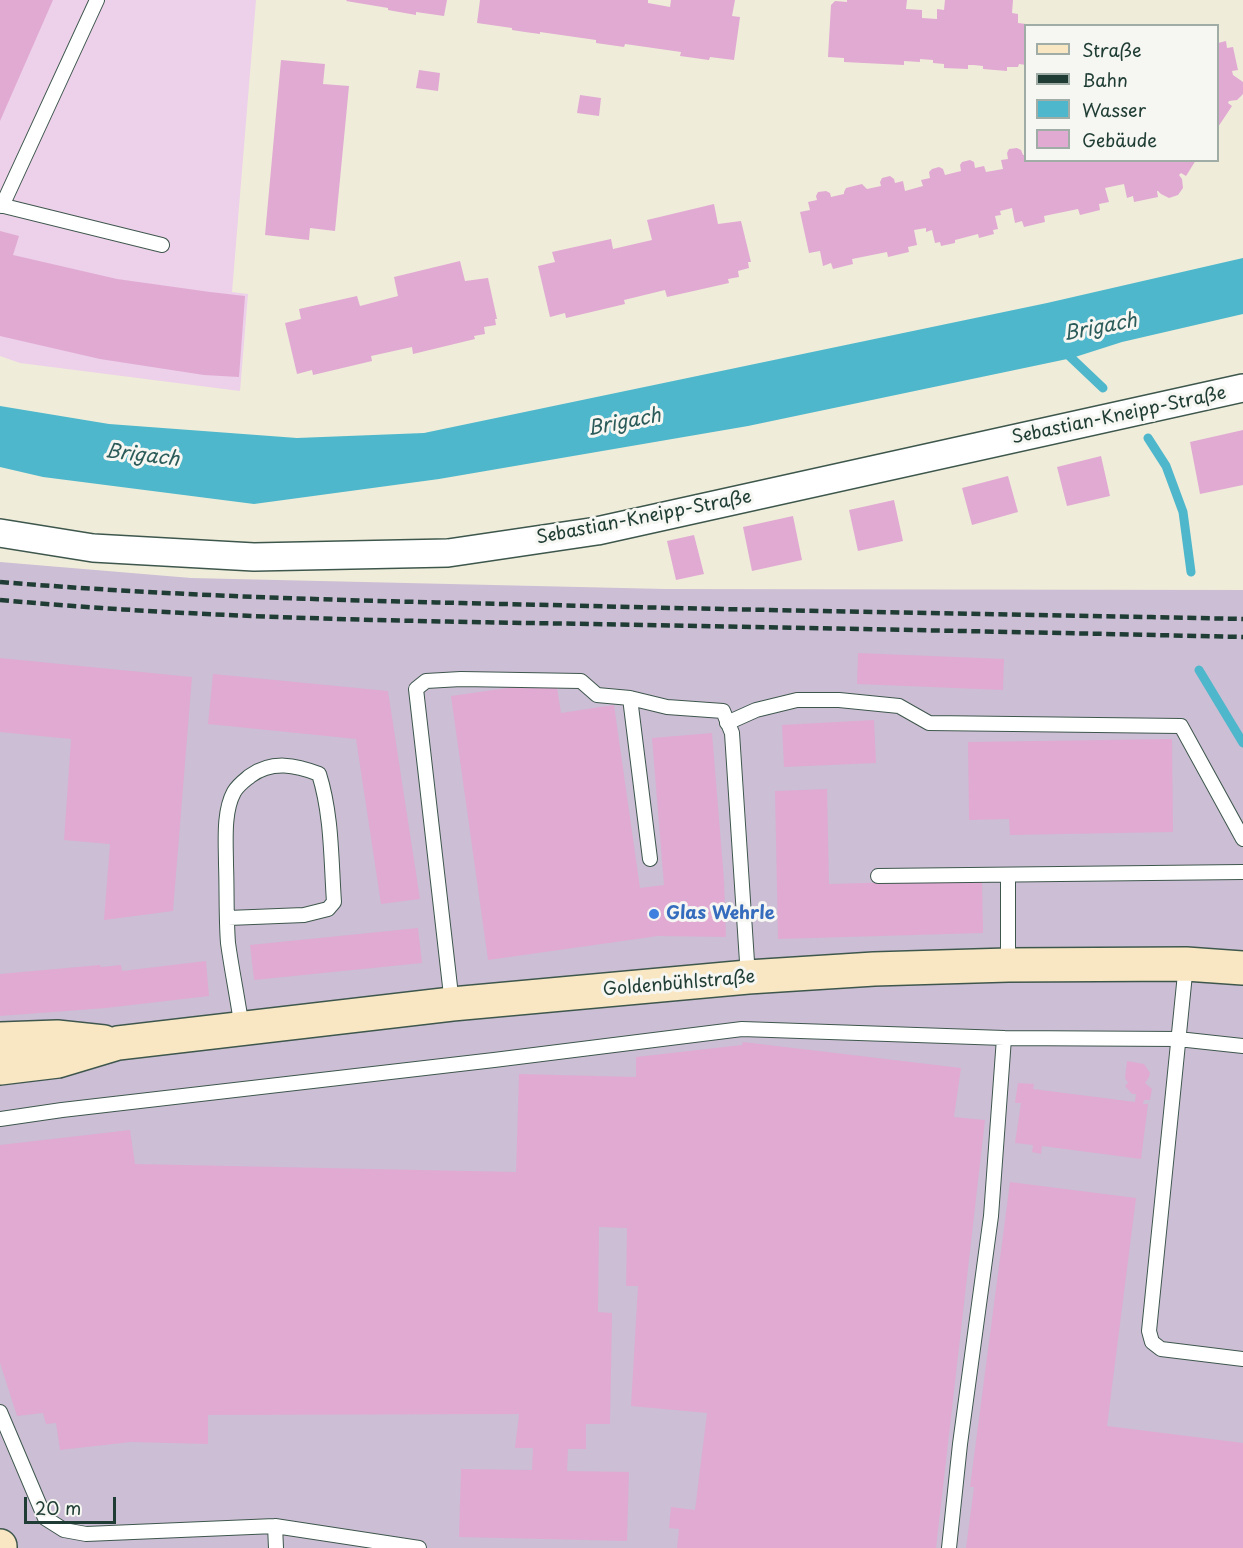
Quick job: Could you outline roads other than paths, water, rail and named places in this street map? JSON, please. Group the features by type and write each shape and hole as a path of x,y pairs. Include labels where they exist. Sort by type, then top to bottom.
{"street":[{"name":"Sebastian-Kneipp-Straße","path":"0,533 93,548 254,557 448,552 597,531 1243,388"},
{"name":"Goldenbühlstraße","path":"0,1068 58,1061 118,1043 452,1004 748,977 874,969 1008,965 1186,964 1243,968"},
{"name":"Goldenbühlstraße","path":"0,1039 57,1037 118,1043"}],"lane":[{"path":"97,0 1,205 162,245"},
{"path":"452,1004 416,689 426,681 461,679 581,681 597,695 630,698 667,707 723,711 732,733 748,977"},
{"path":"630,698 650,858"},
{"path":"727,723 756,710 797,700 828,700 899,706 929,723 1181,726 1243,839"},
{"path":"228,918 304,915 328,909 334,902 330,831 320,774 300,767 269,766 259,770 240,784 229,806 225,832 228,942 242,1029"},
{"path":"878,876 1243,872"},
{"path":"1008,875 1008,965"},
{"path":"1186,964 1149,1331 1152,1342 1161,1349 1243,1359"},
{"path":"0,1119 742,1029 1004,1038 1178,1039 1243,1046"},
{"path":"949,1548 960,1444 991,1216 1004,1038"},
{"path":"0,1412 45,1518 64,1530 86,1534 275,1526 419,1548"},
{"path":"275,1526 276,1548"}],"water":[{"name":"Brigach","path":"1243,258 1243,314 1122,342 1072,358 748,426 439,479 254,504 43,477 0,467 0,406 109,424 297,438 424,433 1047,303"}],"waterway":[{"name":"Brigach","path":"1063,350 1103,388"},
{"path":"1148,438 1166,466 1183,512 1191,572"},
{"path":"1199,670 1243,743"}],"railway":[{"path":"0,582 206,595 343,600 1243,619"},
{"path":"0,600 148,611 370,620 1243,637"}],"place":[{"name":"Glas Wehrle","path":"654,914"}]}
